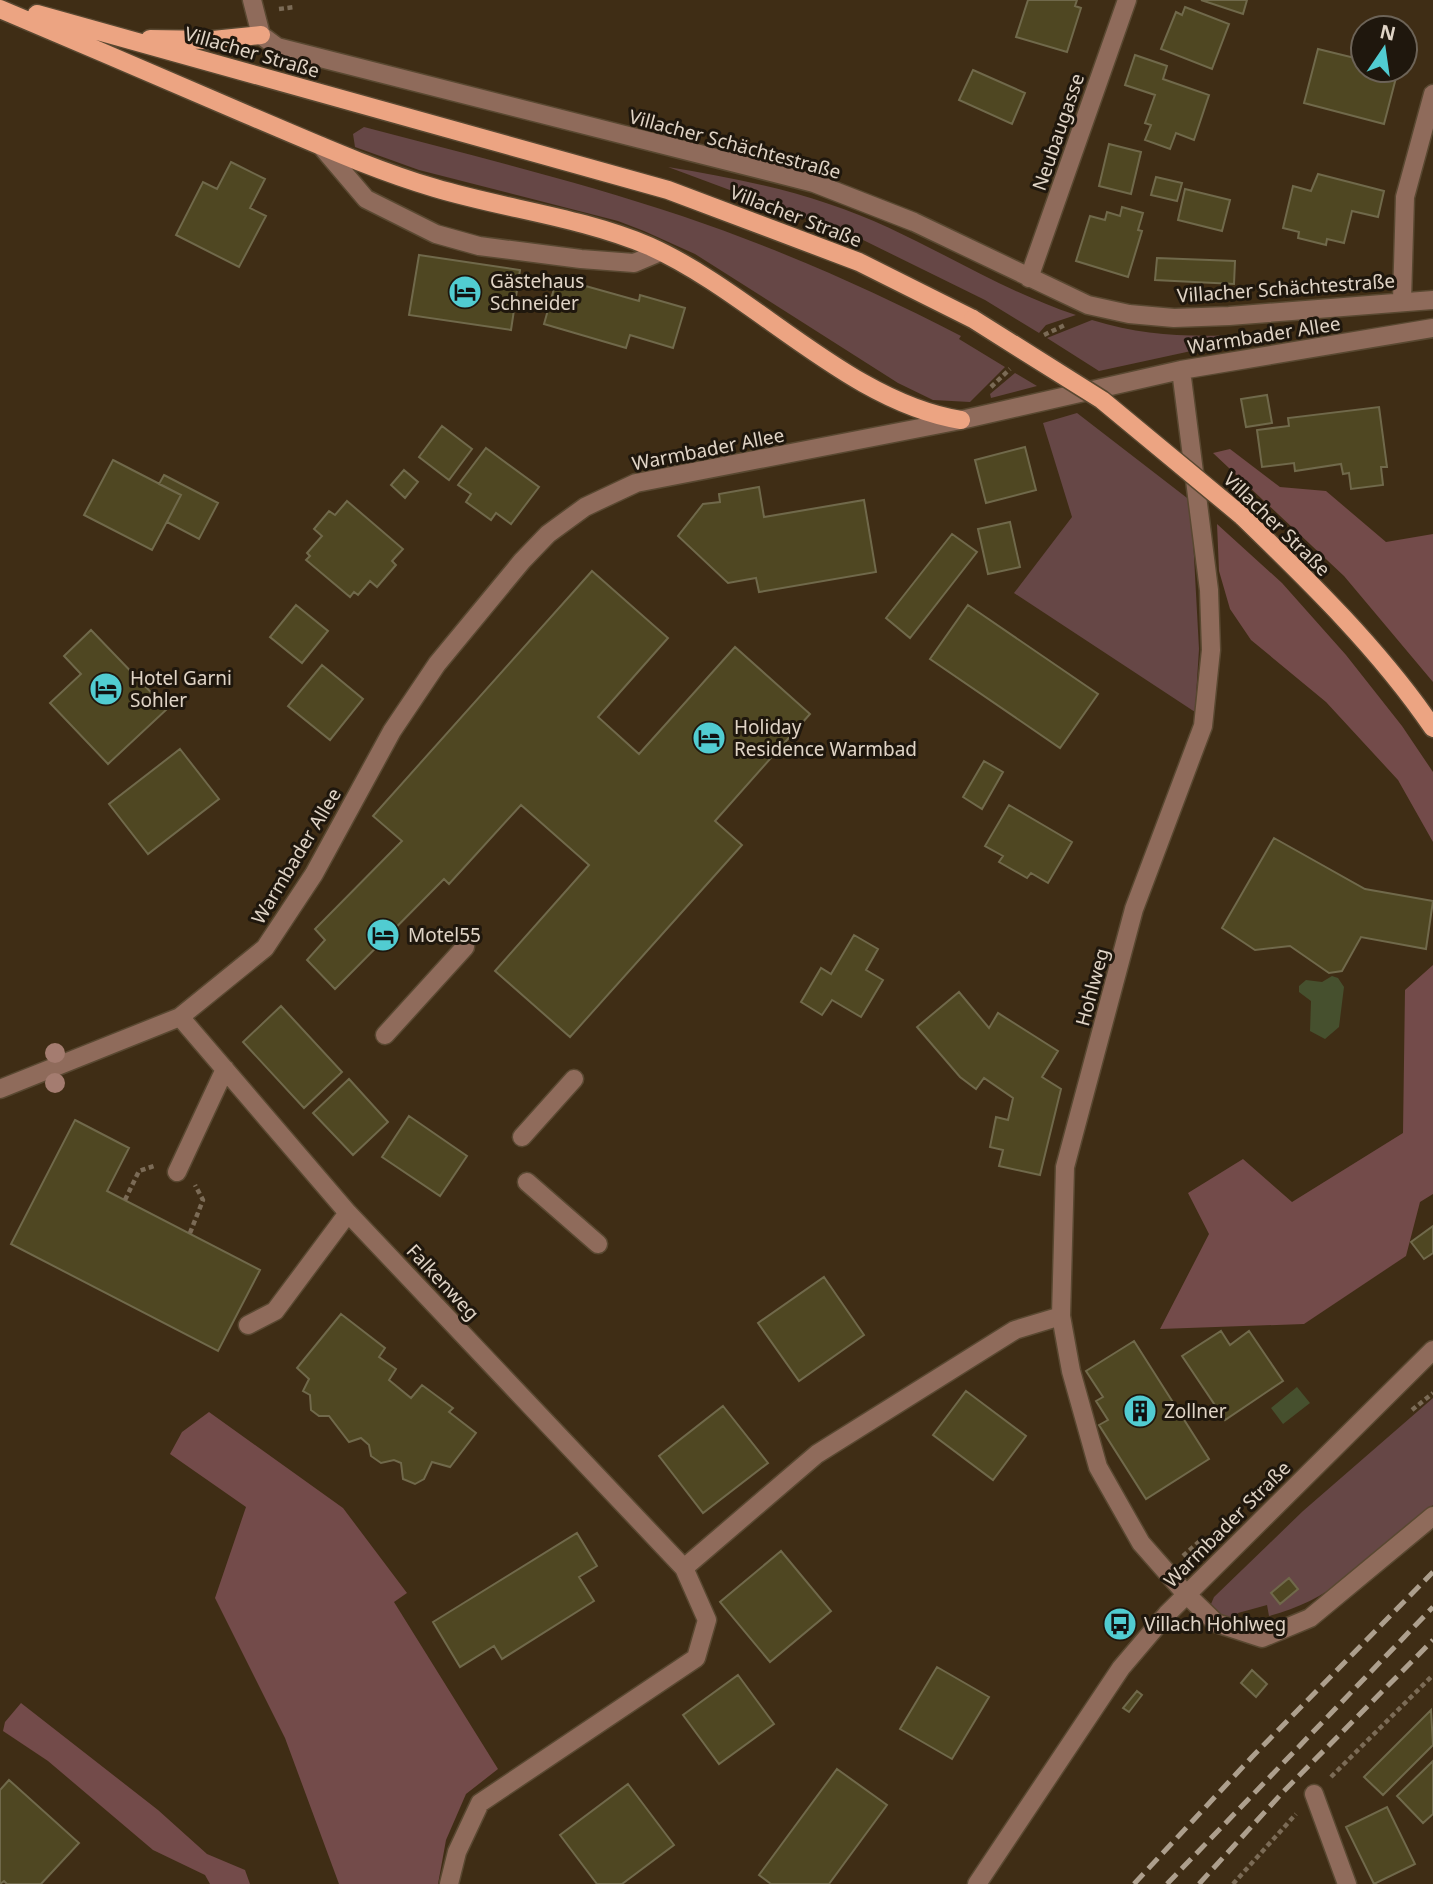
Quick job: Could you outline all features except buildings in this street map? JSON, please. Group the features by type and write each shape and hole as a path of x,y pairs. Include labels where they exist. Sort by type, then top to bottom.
{"main road":[{"path":"0,6 321,146 435,188 604,230 660,252 760,311 836,366 883,393 930,415 961,420"},
{"name":"Villacher Straße","path":"0,6 668,190 859,262 973,319 1102,400 1242,516 1304,576 1409,692 1433,728"},
{"path":"119,37 213,40 261,35"}],"street":[{"path":"252,0 261,35"},
{"name":"Neubaugasse","path":"1028,278 1127,0"},
{"name":"Villacher Schächtestraße","path":"261,35 277,47 290,51 814,183 914,222 1088,305 1129,314 1174,318 1229,316 1402,300 1433,300"},
{"path":"1402,300 1405,197 1433,94"},
{"path":"321,146 366,199 436,234 479,246 594,260 634,263 660,252"},
{"name":"Warmbader Allee","path":"0,1089 180,1017 265,948 314,874 392,731 437,664 489,599 548,534 585,507 636,483 961,420 1181,370 1433,328"},
{"name":"Hohlweg","path":"1181,370 1209,590 1211,650 1203,726 1134,909 1065,1167 1060,1316 1071,1371 1098,1467 1141,1544 1216,1623 1262,1638 1310,1618 1433,1516"},
{"path":"384,1035 465,947"},
{"name":"Falkenweg","path":"180,1017 348,1213 684,1568 707,1620 696,1658 480,1802 457,1852 449,1884"},
{"path":"177,1172 225,1069"},
{"path":"522,1137 574,1079"},
{"path":"527,1182 598,1244"},
{"path":"248,1325 275,1311 348,1213"},
{"path":"684,1568 817,1454 1015,1330 1060,1316"},
{"name":"Warmbader Straße","path":"977,1884 1121,1668 1185,1593 1433,1350"},
{"path":"1314,1794 1347,1884"}],"shaded area":[{"path":"364,127 564,180 718,229 789,256 893,302 961,336 959,339 1005,367 970,402 933,400 898,383 695,254 618,221 419,170 355,147 353,134"},
{"path":"668,167 749,182 829,204 892,229 1013,290 1076,315 1046,325 1039,333 985,300 859,238"},
{"path":"1092,320 1166,334 1241,335 1242,340 1099,371 1047,338"},
{"path":"1015,373 1037,386 991,398 990,394"},
{"path":"1077,413 1191,501 1199,649 1195,712 1014,593 1072,517 1043,423"},
{"path":"1230,449 1280,487 1326,491 1386,542 1433,534 1433,682 1344,576 1213,453"},
{"path":"1217,524 1282,583 1346,655 1402,726 1433,772 1433,842 1398,780 1326,702 1251,640 1230,609 1219,571"},
{"path":"1433,965 1433,1194 1420,1202 1406,1256 1304,1324 1160,1329 1209,1234 1188,1193 1243,1159 1292,1202 1403,1133 1405,990"},
{"path":"1332,976 1338,978 1344,987 1339,1027 1325,1039 1310,1031 1311,1001 1299,992 1299,986 1306,980 1322,982"},
{"path":"1297,1387 1310,1403 1283,1424 1271,1408"},
{"path":"1433,1398 1433,1505 1357,1571 1315,1598 1293,1608 1269,1616 1267,1605 1238,1613 1239,1621 1224,1617 1211,1604 1214,1597 1303,1511"},
{"path":"209,1412 343,1508 407,1593 394,1602 498,1769 466,1794 446,1840 438,1884 339,1884 285,1738 215,1598 246,1507 170,1454 182,1432"},
{"path":"21,1703 158,1810 207,1854 245,1870 250,1884 210,1884 205,1875 153,1850 48,1761 3,1731 5,1722"}],"railway":[{"path":"1134,1884 1252,1757 1433,1572"},
{"path":"1167,1884 1433,1607"},
{"path":"1199,1884 1283,1792 1433,1640"}],"place":[{"name":"Gästehaus Schneider","path":"465,292"},
{"name":"Hotel Garni Sohler","path":"106,689"},
{"name":"Holiday Residence Warmbad","path":"709,738"},
{"name":"Motel55","path":"383,935"},
{"name":"Zollner","path":"1140,1411"},
{"name":"Villach Hohlweg","path":"1120,1624"}]}
